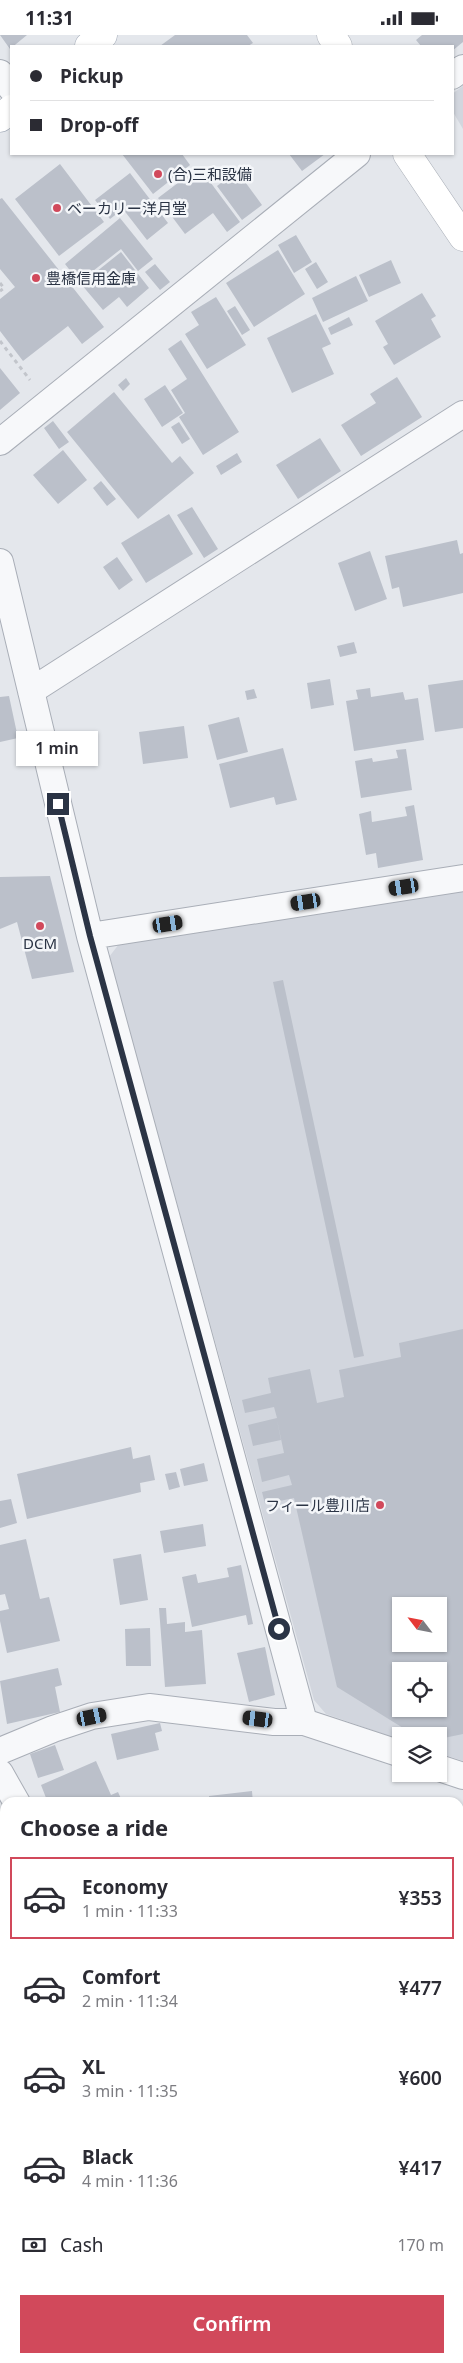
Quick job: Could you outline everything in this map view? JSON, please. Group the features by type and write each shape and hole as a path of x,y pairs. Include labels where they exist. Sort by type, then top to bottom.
{"street":[{"path":"90,45 103,35"},
{"path":"0,73 10,86"},
{"path":"0,118 10,110"},
{"path":"0,442 356,155"},
{"path":"409,155 463,237"},
{"path":"31,691 463,413"},
{"path":"0,563 90,936 304,1721"},
{"path":"90,936 463,878"},
{"path":"0,1751 53,1729 92,1717 149,1707 274,1721 304,1721 392,1751"},
{"path":"447,1770 463,1776"},
{"path":"0,1773 14,1797"}],"path":[{"path":"0,283 4,288 0,291"},
{"path":"0,341 48,403"}],"shaded area":[{"path":"463,86 463,129 454,114 454,93"},
{"path":"463,891 463,1761 447,1756 447,1727 392,1727 392,1737 326,1714 314,1700 109,957 119,944"}],"building":[{"path":"0,35 27,35 15,45 10,45 10,49"},
{"path":"175,35 247,35 253,43 250,45 161,45"},
{"path":"422,35 463,35 463,42 454,49 454,45 420,45 416,40"},
{"name":"(合)三和設備","path":"123,155 183,155 190,165 153,194"},
{"path":"290,155 324,155 302,171"},
{"name":"ベーカリー洋月堂","path":"60,164 104,222 59,256 15,199"},
{"path":"199,167 240,222 227,232 213,213 185,234 158,198"},
{"path":"237,171 262,205 242,220 217,186"},
{"path":"130,173 168,223 147,240 123,209 110,219 95,200"},
{"name":"豊橋信用金庫","path":"2,198 104,327 82,344 68,326 23,361 0,331 0,299 15,287 0,269 0,199"},
{"path":"120,218 153,259 138,271 121,249 79,282 65,264"},
{"path":"296,235 312,262 294,273 278,245"},
{"path":"278,250 305,294 254,327 226,283"},
{"path":"121,252 149,288 127,307 119,297 103,310 81,284"},
{"path":"391,260 401,283 369,297 359,275"},
{"path":"316,262 328,282 317,289 305,269"},
{"path":"155,264 170,282 160,290 145,272"},
{"path":"356,276 368,301 323,322 312,298"},
{"path":"422,293 436,316 431,319 441,337 394,365 383,347 388,344 375,321"},
{"path":"216,297 246,345 207,369 185,334 199,325 191,312"},
{"path":"235,306 250,330 242,335 227,311"},
{"path":"316,314 331,344 322,348 334,374 292,393 267,338"},
{"path":"349,317 353,325 331,335 328,328"},
{"path":"181,340 239,432 203,455 179,417 185,413 171,390 187,379 168,349"},
{"path":"0,368 20,393 0,410"},
{"path":"397,377 422,417 361,456 341,425 376,403 370,394"},
{"path":"126,378 130,384 123,391 118,385"},
{"path":"165,385 183,413 162,427 144,399"},
{"path":"114,392 172,463 180,456 194,473 138,519 67,432"},
{"path":"53,421 69,442 59,449 44,428"},
{"path":"179,422 190,439 182,444 171,427"},
{"path":"320,438 341,471 298,499 276,465"},
{"path":"63,450 87,480 58,504 33,475"},
{"path":"237,453 242,462 221,475 216,466"},
{"path":"101,481 116,499 107,506 93,488"},
{"path":"192,507 218,549 204,558 177,515"},
{"path":"169,514 193,554 146,583 121,543"},
{"path":"457,540 460,554 463,553 463,593 403,607 399,587 392,589 385,556"},
{"path":"370,551 387,599 355,611 338,563"},
{"path":"117,557 133,580 119,590 103,567"},
{"path":"354,642 357,653 340,657 337,646"},
{"path":"330,679 334,705 311,709 307,683"},
{"path":"463,680 463,728 435,732 428,685"},
{"path":"370,688 371,697 403,692 405,700 418,698 424,740 354,751 346,701 358,699 356,690"},
{"path":"254,689 257,698 247,700 245,691"},
{"path":"9,696 18,738 0,742 0,697"},
{"path":"239,717 248,752 217,760 208,725"},
{"path":"184,726 188,758 143,764 139,732"},
{"path":"283,748 297,800 276,805 274,797 230,808 219,764"},
{"path":"406,749 412,790 361,798 355,761 372,758 373,762 398,758 396,750"},
{"path":"414,805 423,860 378,868 376,853 366,855 359,814 371,811 372,822 407,816 405,807"},
{"name":"DCM","path":"50,876 74,972 32,979 17,922 0,929 0,877"},
{"path":"283,980 364,1356 354,1358 273,982"},
{"name":"フィール豊川店","path":"463,1329 463,1734 447,1737 447,1727 401,1727 337,1687 294,1498 265,1504 262,1492 292,1485 289,1475 262,1482 257,1459 284,1453 277,1420 281,1440 253,1446 248,1425 277,1418 274,1407 245,1413 242,1400 271,1393 268,1378 310,1369 317,1403 344,1397 339,1370 401,1357 399,1343"},
{"path":"131,1447 133,1459 150,1455 155,1480 140,1483 141,1492 27,1519 17,1474"},
{"path":"204,1463 208,1481 184,1486 180,1469"},
{"path":"176,1472 180,1487 169,1490 165,1474"},
{"path":"11,1499 17,1523 0,1528 0,1501"},
{"path":"203,1524 206,1546 164,1553 160,1531"},
{"path":"26,1539 40,1599 49,1597 60,1641 7,1653 0,1621 0,1611 9,1609 5,1594 0,1595 0,1545"},
{"path":"141,1554 148,1600 120,1605 113,1559"},
{"path":"241,1565 253,1624 248,1625 246,1615 192,1627 182,1577 196,1574 198,1583 229,1577 227,1568"},
{"path":"159,1608 166,1608 167,1624 185,1622 185,1632 202,1630 206,1684 165,1687"},
{"path":"150,1628 151,1666 126,1666 125,1629"},
{"path":"265,1647 275,1695 249,1702 237,1653"},
{"path":"58,1668 62,1685 55,1687 60,1712 7,1724 0,1681"},
{"path":"160,1723 162,1731 155,1733 159,1750 117,1760 111,1734"},
{"path":"55,1745 64,1770 38,1778 30,1754"},
{"path":"96,1761 111,1795 118,1792 120,1797 46,1797 41,1785"},
{"path":"252,1791 252,1797 209,1797"}],"place":[{"name":"(合)三和設備","path":"158,174"},
{"name":"ベーカリー洋月堂","path":"57,208"},
{"name":"豊橋信用金庫","path":"36,278"},
{"name":"DCM","path":"40,926"},
{"name":"フィール豊川店","path":"380,1505"}],"route":[{"path":"58,804 90,936 162,1193 279,1629"}]}
